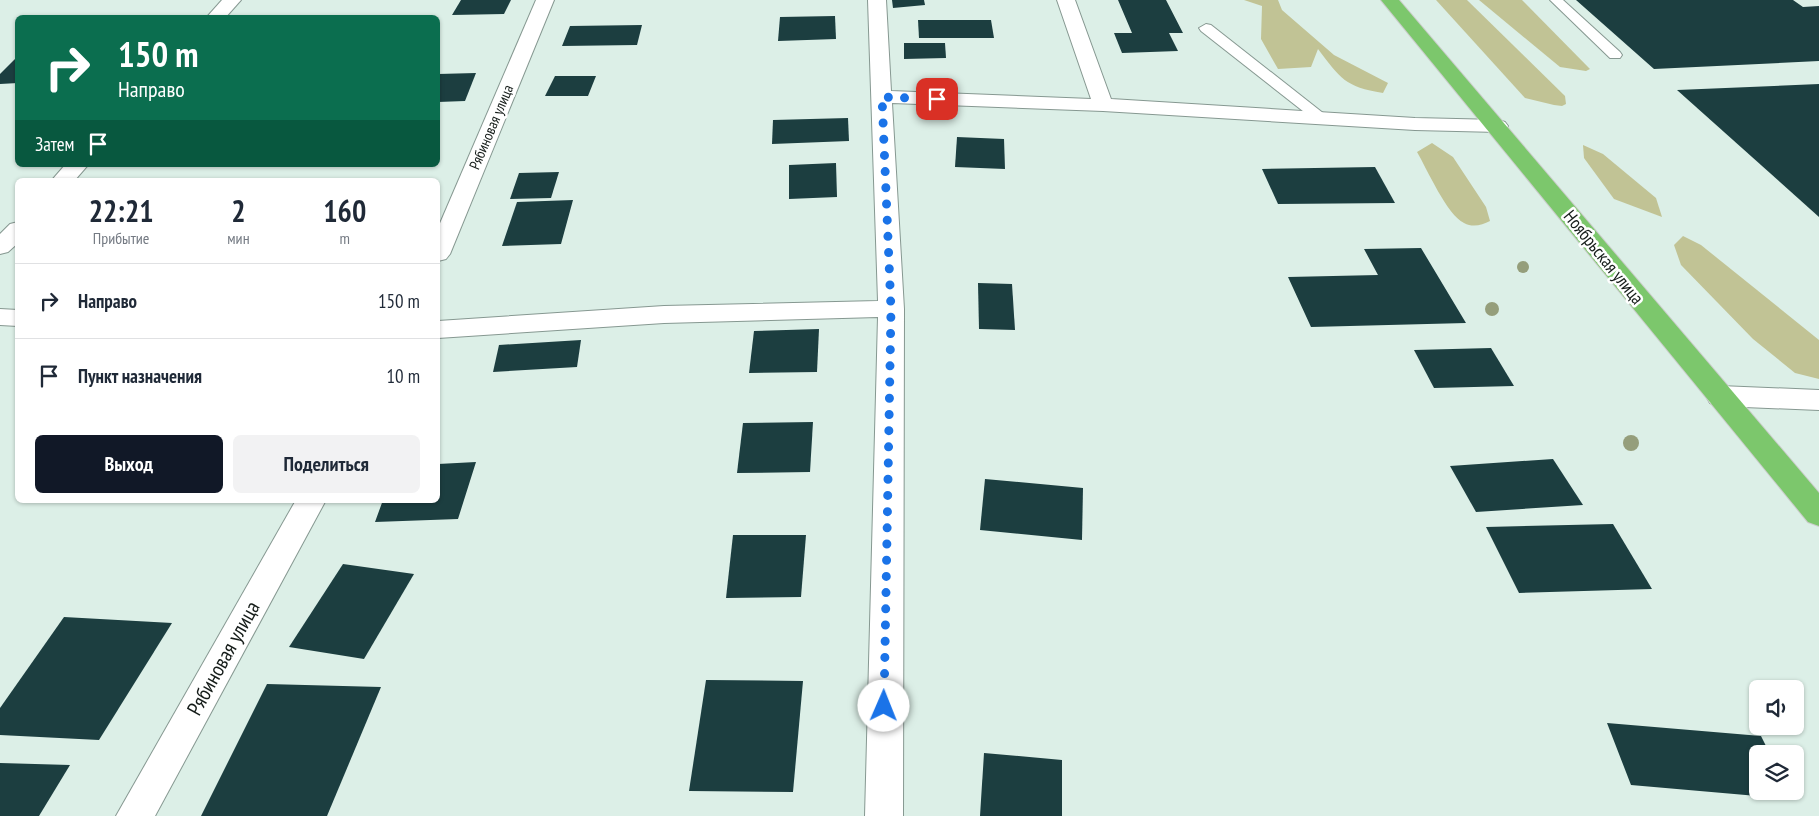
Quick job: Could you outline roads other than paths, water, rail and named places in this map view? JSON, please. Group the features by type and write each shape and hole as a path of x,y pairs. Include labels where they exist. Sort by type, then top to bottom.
{"highway":[{"name":"Ноябрьская улица","path":"1390,0 1498,126 1819,514"}],"street":[{"path":"218,15 232,0"},
{"name":"Рябиновая улица","path":"440,249 545,0"},
{"path":"877,0 891,309 884,816"},
{"path":"1066,0 1103,105"},
{"path":"882,97 1103,105 1318,116 1415,124 1498,126"},
{"path":"65,178 75,167"},
{"path":"0,247 15,232"},
{"path":"440,330 629,315 795,308 891,309"},
{"path":"0,317 15,318"},
{"path":"1720,396 1819,400"},
{"name":"Рябиновая улица","path":"135,816 309,503"}],"lane":[{"path":"1556,0 1615,55"},
{"path":"1206,28 1318,116"}]}
